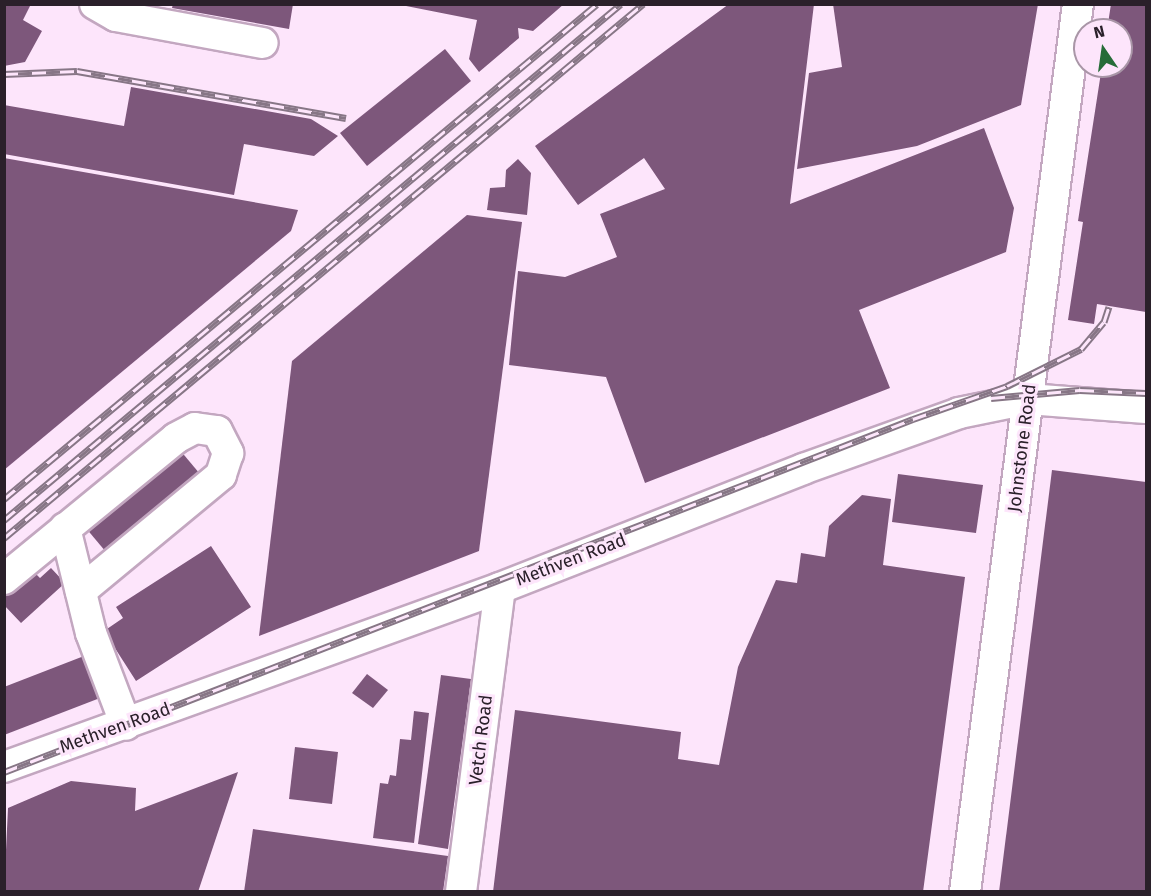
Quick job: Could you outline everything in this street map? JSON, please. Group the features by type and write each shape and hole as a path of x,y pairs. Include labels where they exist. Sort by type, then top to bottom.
{"street":[{"path":"95,4 116,16 263,44"},
{"name":"Johnstone Road","path":"965,891 1078,4"},
{"name":"Methven Road","path":"4,767 126,725 500,588 958,413 1028,399 1146,408"},
{"path":"4,579 182,435 207,427 223,437 228,453 221,475 81,591"},
{"path":"65,528 96,649 126,725"},
{"name":"Vetch Road","path":"462,891 500,588"}],"building":[{"path":"4,4 31,4 23,20 42,31 25,62 4,66"},
{"path":"173,4 293,4 289,29 172,8"},
{"path":"396,4 564,4 533,31 518,28 519,38 479,72 469,59 477,20"},
{"path":"729,4 814,4 790,204 984,128 1014,208 1006,252 859,310 890,388 645,483 606,377 509,365 518,271 565,277 617,257 600,214 665,189 644,158 578,205 535,146"},
{"path":"833,4 1038,4 1021,105 917,146 797,169 809,73 842,67"},
{"path":"1111,4 1146,4 1146,312 1097,304 1094,324 1068,320 1083,222 1078,221 1100,78 1133,78 1133,18 1109,18"},
{"path":"445,49 471,81 367,166 340,133"},
{"path":"131,87 311,119 338,136 314,156 244,144 234,195 4,154 4,105 124,126"},
{"path":"4,158 298,210 291,231 4,470"},
{"path":"518,159 531,173 527,215 487,210 490,188 505,187 506,170"},
{"path":"467,215 522,222 479,551 259,636 292,361"},
{"path":"179,449 200,474 106,552 85,527"},
{"path":"1052,470 1146,482 1146,892 999,892"},
{"path":"898,474 983,485 976,533 892,522"},
{"path":"862,495 891,499 883,565 965,577 923,892 493,892 515,710 681,732 678,759 719,765 738,667 776,580 797,583 801,553 825,557 829,526"},
{"path":"211,546 251,607 136,681 104,631 123,618 116,607"},
{"path":"51,568 65,583 21,623 4,605 4,593 31,569 40,578"},
{"path":"84,656 100,698 4,735 4,687"},
{"path":"367,674 388,690 373,708 352,693"},
{"path":"441,675 471,679 448,849 418,844"},
{"path":"414,711 429,713 414,843 373,838 380,783 388,784 390,775 396,776 400,739 411,740"},
{"path":"295,747 338,752 332,804 289,799"},
{"path":"238,772 198,892 4,892 8,808 71,781 136,788 135,811"},
{"path":"253,829 448,856 443,892 244,892"}],"railway":[{"path":"4,499 597,4"},
{"path":"4,520 621,4"},
{"path":"4,538 643,4"},
{"path":"4,74 77,71 346,118"},
{"path":"4,772 913,419 1007,386 1081,349 1104,322 1109,307"},
{"path":"991,398 1080,390 1146,393"}]}
